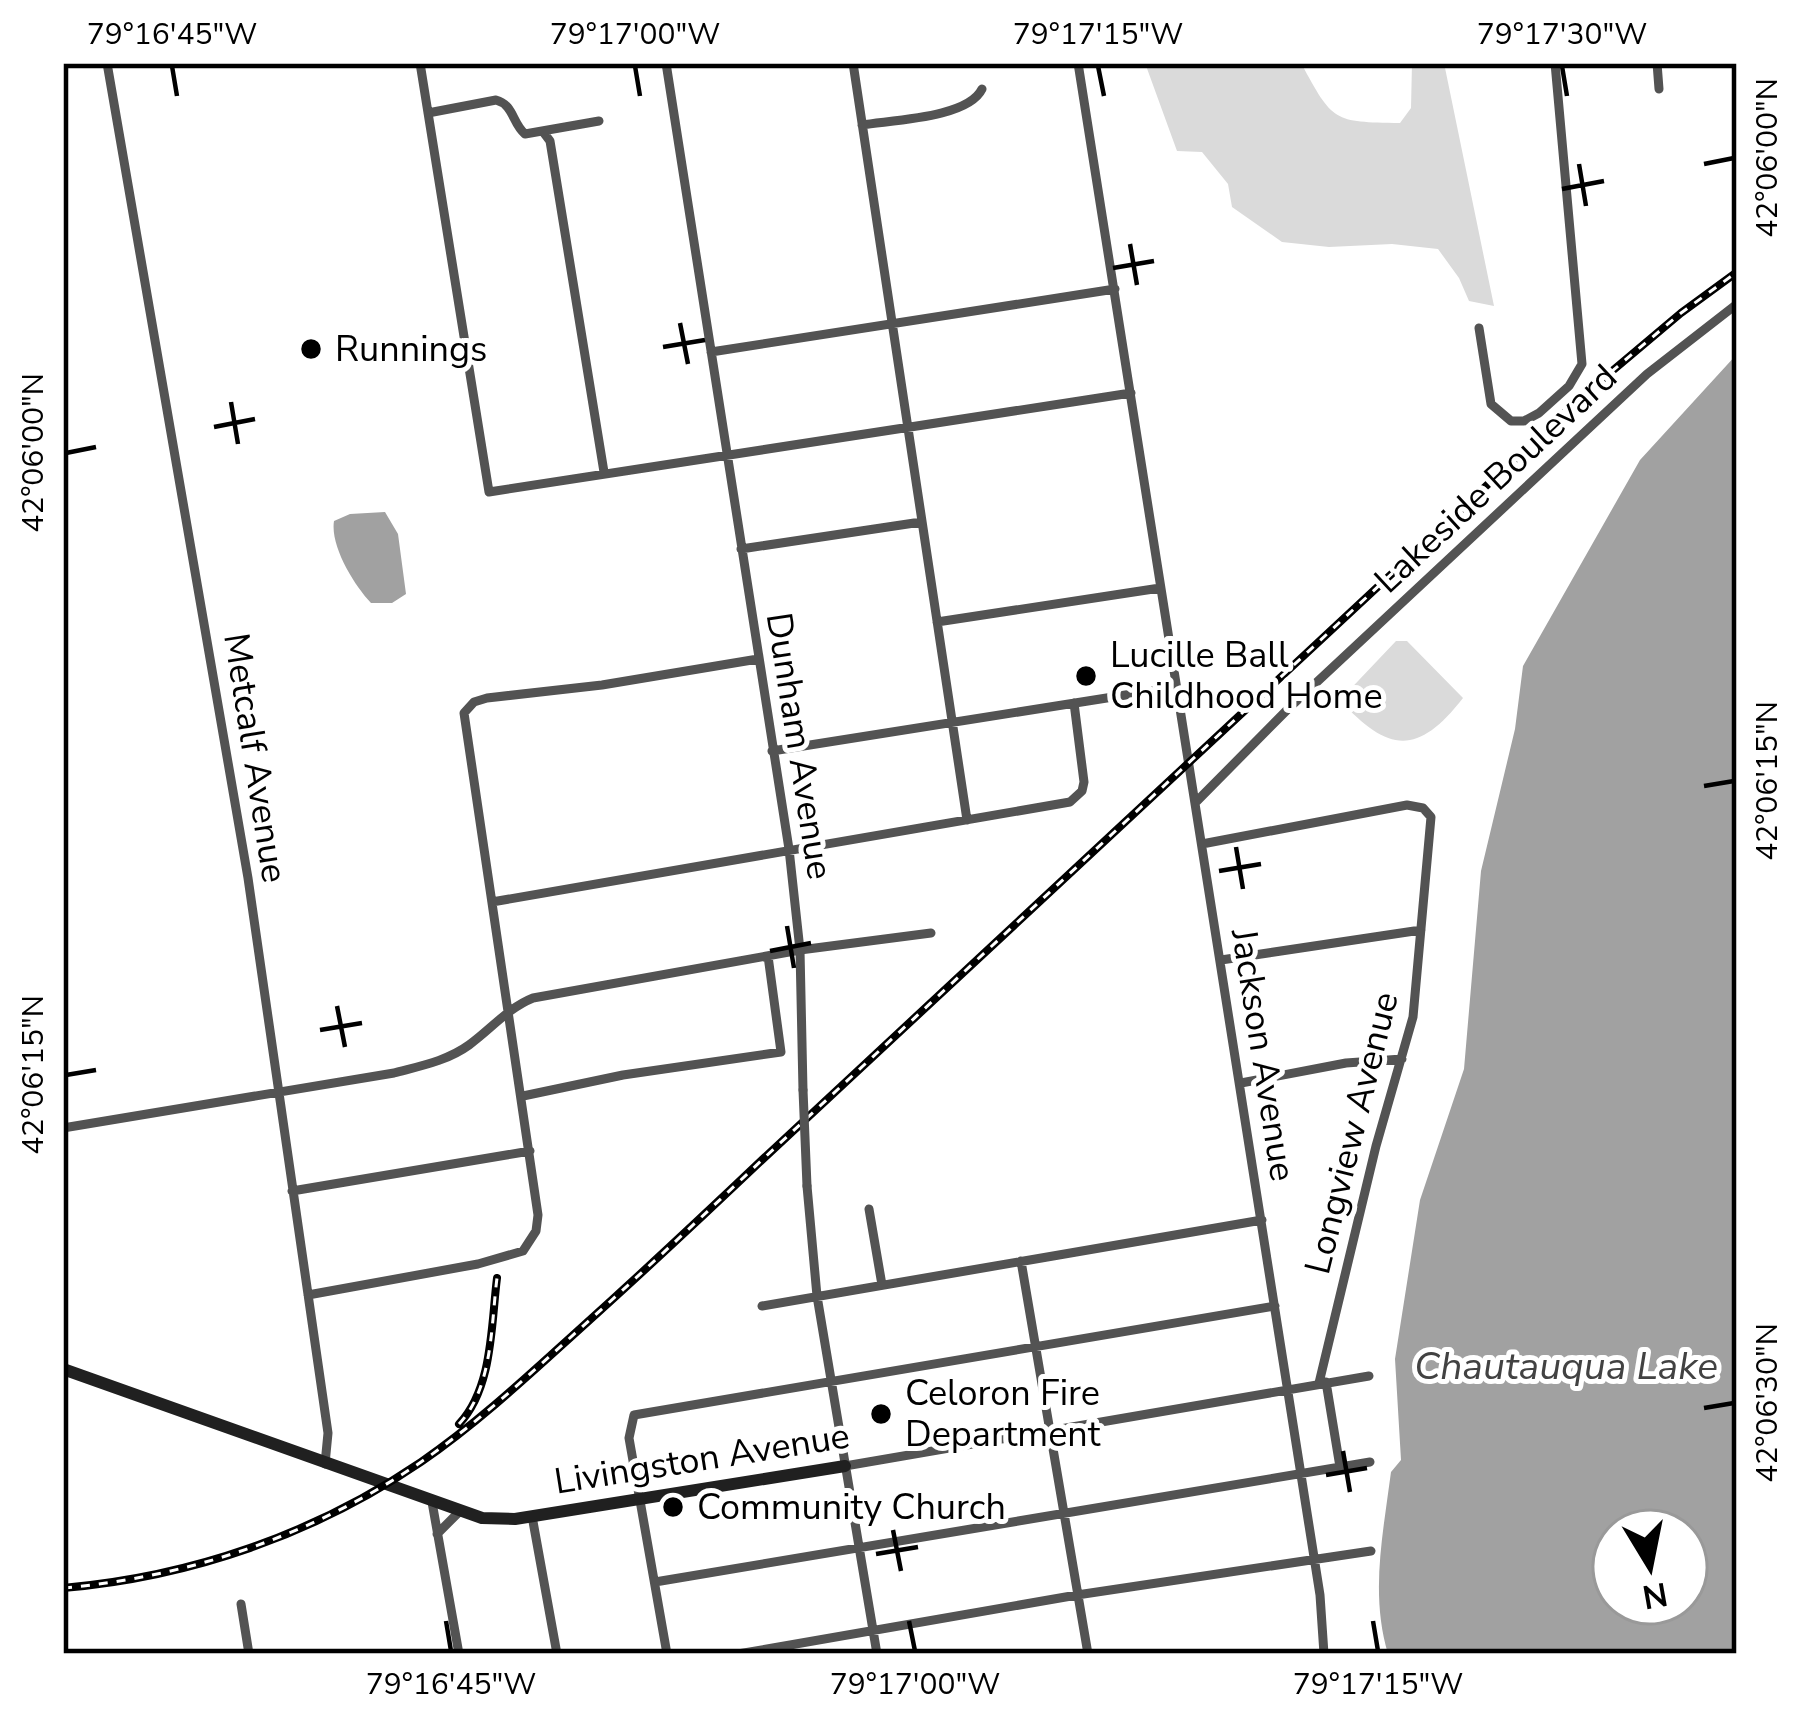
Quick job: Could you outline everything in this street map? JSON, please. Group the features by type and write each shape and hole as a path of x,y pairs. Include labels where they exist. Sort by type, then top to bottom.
{"street":[{"name":"Metcalf Avenue","path":"107,63 213,668 328,1433 325,1464"},
{"path":"420,63 489,492 1131,393"},
{"name":"Dunham Avenue","path":"667,63 789,849 800,950 807,1186 817,1296 877,1654"},
{"path":"853,63 967,820"},
{"name":"Jackson Avenue","path":"1078,63 1315,1557 1324,1654"},
{"path":"1479,328 1491,404 1511,421 1524,422 1539,413 1578,376 1582,364 1555,63"},
{"path":"1657,63 1659,89"},
{"path":"862,125 958,108 978,98 982,89"},
{"path":"428,112 496,100 510,109 516,127 525,134 546,136 599,121"},
{"path":"546,136 604,472"},
{"path":"711,352 1115,289"},
{"name":"Lakeside Boulevard","path":"1196,802 1288,709 1630,390 1737,304"},
{"path":"741,549 922,522"},
{"path":"937,622 1160,588"},
{"path":"308,1295 478,1264 523,1251 531,1244 538,1215 463,722 466,709 487,698 758,659"},
{"path":"772,751 1176,687"},
{"path":"493,902 1041,809 1079,796 1084,782 1074,703"},
{"name":"Longview Avenue","path":"1202,844 1407,805 1423,808 1431,822 1413,1017 1376,1146 1322,1383"},
{"path":"1221,960 1421,930"},
{"path":"63,1128 437,1061 465,1048 533,998 800,950 931,933"},
{"path":"523,1096 623,1075 781,1052 768,956"},
{"path":"1240,1083 1346,1063 1402,1059"},
{"path":"292,1191 530,1151"},
{"path":"869,1209 882,1285"},
{"path":"762,1306 1262,1220"},
{"path":"1021,1261 1088,1654"},
{"path":"668,1654 640,1499 630,1424 634,1415 1275,1306"},
{"name":"Livingston Avenue","path":"63,1369 482,1518 532,1516 640,1499 1369,1376"},
{"path":"1322,1383 1340,1467"},
{"path":"655,1582 1370,1462"},
{"path":"432,1502 459,1654"},
{"path":"437,1534 459,1512"},
{"path":"532,1516 557,1654"},
{"path":"738,1654 1077,1595 1371,1551"},
{"path":"241,1604 249,1654"}],"shaded area":[{"path":"1145,63 1301,63 1337,115 1361,122 1400,123 1411,108 1412,63 1444,63 1494,306 1469,301 1438,249 1282,242 1232,207 1228,184 1202,152 1177,151"},
{"path":"1396,641 1407,641 1463,698 1432,730 1403,741 1373,730 1340,700"}],"water":[{"name":"Chautauqua Lake","path":"1737,354 1737,1654 1388,1654 1383,1631 1382,1541 1391,1472 1401,1460 1395,1359 1420,1200 1464,1069 1481,871 1515,729 1523,666 1640,460"},
{"path":"385,512 398,534 406,594 392,603 371,603 345,565 334,521 350,514"}],"railway":[{"path":"63,1588 158,1574 295,1531 380,1488 463,1431 650,1265 1586,393 1737,272"},
{"path":"459,1424 484,1374 497,1278"}],"place":[{"name":"Runnings","path":"311,349"},
{"name":"Lucille Ball Childhood Home","path":"1086,676"},
{"name":"Celoron Fire Department","path":"881,1414"},
{"name":"Community Church","path":"673,1507"}]}
